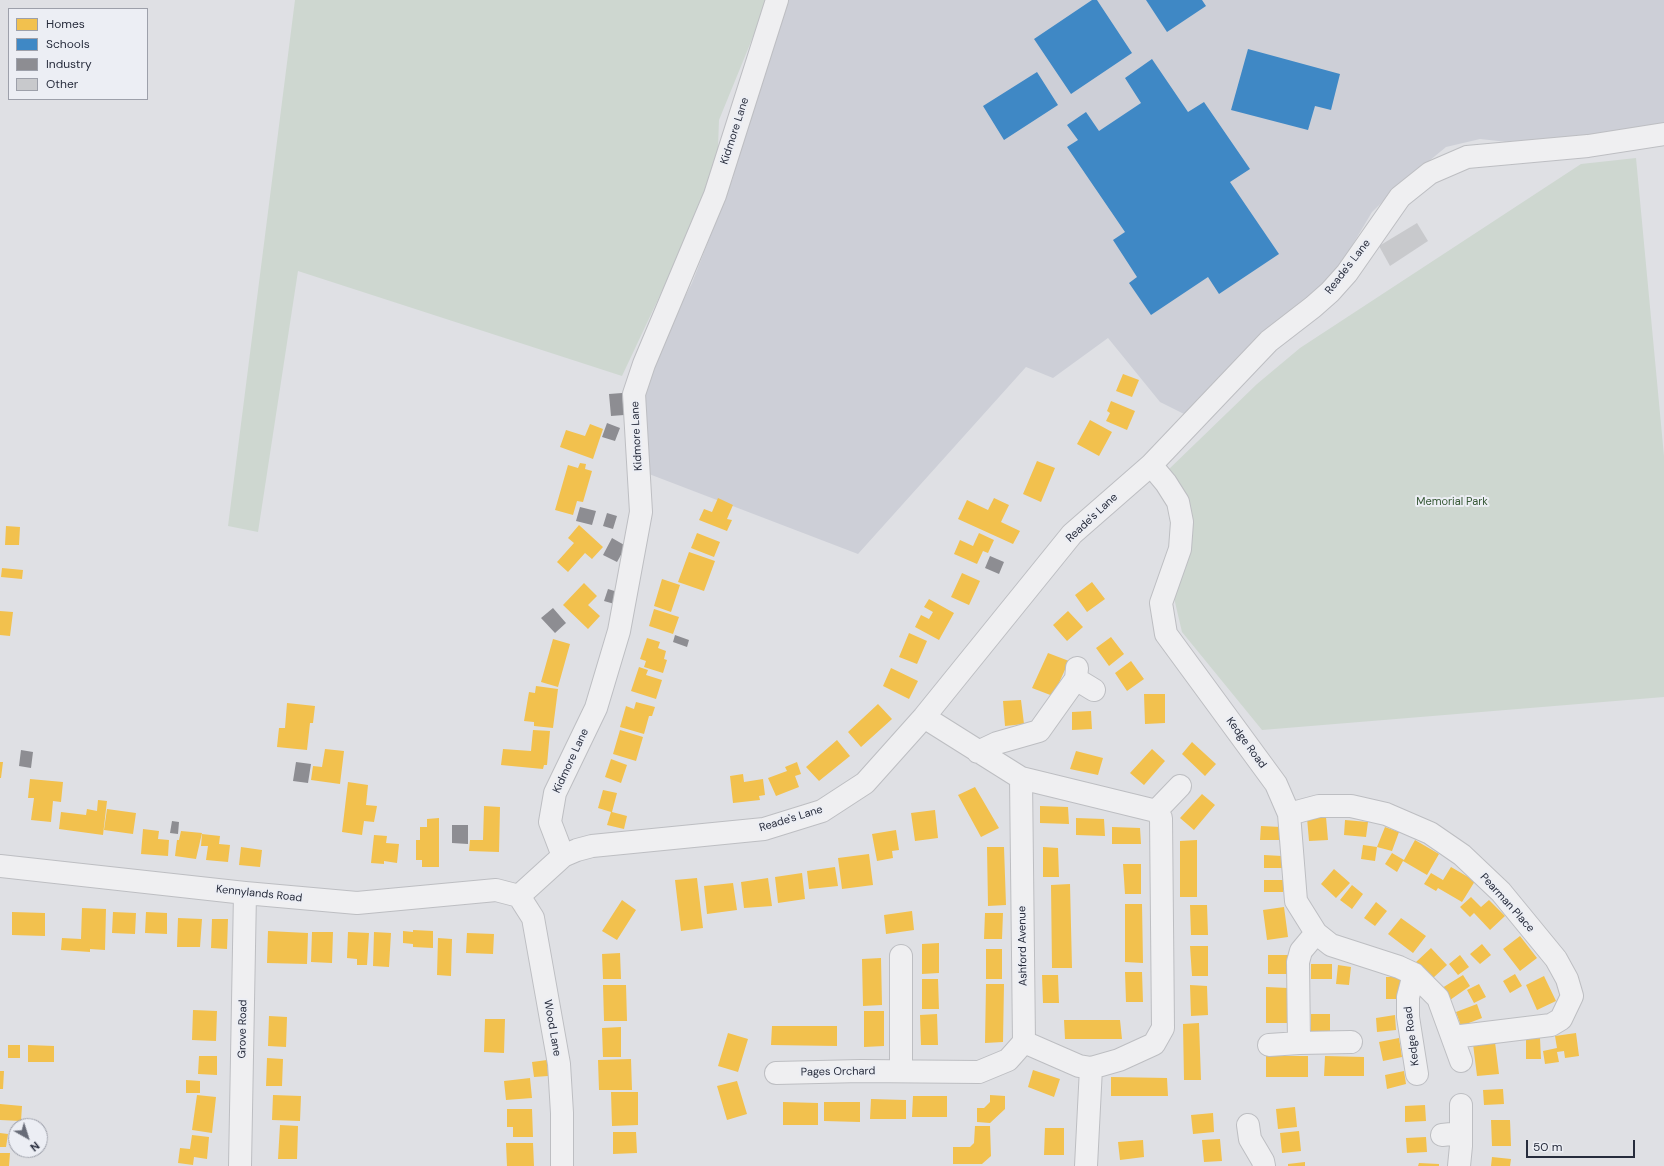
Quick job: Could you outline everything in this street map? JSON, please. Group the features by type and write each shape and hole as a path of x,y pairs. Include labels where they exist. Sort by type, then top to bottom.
{"street":[{"name":"Kidmore Lane","path":"563,856 550,822 556,793 596,708 620,631 641,512 634,394 644,364 715,195 777,0"},
{"name":"Reade's Lane","path":"519,896 563,856 577,850 592,846 764,829 822,811 865,783 924,717 1072,534 1151,465 1269,341 1314,307 1330,292 1346,273 1400,198 1430,173 1467,157 1588,146 1664,134"},
{"name":"Kedge Road","path":"1151,465 1166,483 1178,502 1182,522 1180,549 1161,603 1166,634 1276,784 1289,814 1296,900 1316,933 1331,945 1398,967 1414,974 1438,998 1461,1061"},
{"path":"978,752 997,743 1039,732 1076,673 1094,690"},
{"path":"924,717 1021,778 1156,811 1161,818 1163,1028 1154,1044 1119,1060 1091,1068 1079,1066 1024,1042"},
{"name":"Ashford Avenue","path":"1021,778 1024,1042"},
{"path":"1156,811 1182,783"},
{"name":"Pearman Place","path":"1289,814 1319,806 1351,806 1386,814 1430,833 1462,854 1501,892 1556,959 1567,979 1572,996 1561,1019 1551,1025 1453,1037"},
{"name":"Kennylands Road","path":"0,866 245,893 357,903 496,890 519,896"},
{"name":"Grove Road","path":"240,1166 245,893"},
{"name":"Wood Lane","path":"519,896 533,918 559,1064 562,1113 562,1166"},
{"path":"1299,1043 1298,962 1301,951 1316,933"},
{"path":"901,956 901,1071"},
{"name":"Kedge Road","path":"1414,974 1408,997 1408,1018 1417,1074"},
{"name":"Pages Orchard","path":"776,1073 901,1071 979,1072 1008,1060 1024,1042"},
{"path":"1269,1045 1351,1042"},
{"path":"1086,1166 1091,1068"},
{"path":"1459,1166 1451,1134 1461,1105"},
{"path":"1245,1134 1263,1161 1264,1166"}],"shaded area":[{"path":"783,0 1664,0 1664,124 1555,147 1480,139 1446,147 1401,184 1372,212 1334,276 1188,416 1160,402 1108,338 1053,378 1026,367 858,554 649,474 642,379 692,283 733,178 738,111"}],"green space":[{"path":"295,0 768,0 719,120 717,174 622,376 298,271 258,532 228,526"},
{"name":"Memorial Park","path":"1636,158 1664,456 1664,697 1262,730 1182,632 1174,598 1186,506 1168,470 1257,384 1300,348 1581,164"}],"building: Homes":[{"path":"1123,374 1139,380 1132,397 1116,391"},
{"path":"1111,401 1135,411 1127,430 1106,421 1110,413 1107,411"},
{"path":"1090,420 1112,432 1099,456 1077,444"},
{"path":"590,424 603,429 593,459 560,447 566,430 585,436"},
{"path":"1037,461 1055,468 1041,502 1023,494"},
{"path":"580,463 586,464 585,469 592,471 583,502 577,501 573,515 555,510 568,465 578,468"},
{"path":"718,498 733,505 727,519 732,520 727,531 699,520 704,509 712,512"},
{"path":"994,498 1009,505 1001,522 1020,531 1013,544 958,519 967,500 988,510"},
{"path":"579,525 603,547 592,559 585,553 568,572 557,562 574,543 568,538"},
{"path":"6,526 20,527 19,545 5,545"},
{"path":"697,533 720,542 714,557 691,548"},
{"path":"979,533 994,540 988,553 983,551 977,564 954,554 960,540 973,546"},
{"path":"689,552 715,561 704,591 678,582"},
{"path":"2,568 23,570 22,579 1,577"},
{"path":"962,573 980,581 969,605 951,597"},
{"path":"662,579 680,585 671,612 654,606"},
{"path":"1092,582 1105,599 1087,612 1075,595"},
{"path":"584,583 597,596 588,605 600,616 588,629 563,605"},
{"path":"929,599 954,613 939,640 915,627 921,615 929,619 933,612 924,607"},
{"path":"654,609 679,617 673,634 649,626"},
{"path":"0,611 13,612 10,636 0,635"},
{"path":"1068,611 1083,627 1067,641 1053,625"},
{"path":"909,633 927,641 917,664 899,657"},
{"path":"1111,637 1124,654 1109,666 1096,648"},
{"path":"647,638 660,642 658,648 666,651 664,659 667,660 663,673 644,667 646,661 640,659"},
{"path":"553,639 570,644 558,687 541,682"},
{"path":"1048,653 1069,661 1053,696 1032,688"},
{"path":"1131,661 1144,679 1127,691 1115,673"},
{"path":"639,667 648,670 646,675 662,680 656,699 631,691"},
{"path":"891,668 918,681 909,699 883,686"},
{"path":"536,686 558,689 553,728 534,726 534,722 524,721 529,692 535,693"},
{"path":"1144,694 1165,694 1165,723 1145,724"},
{"path":"1021,700 1024,724 1005,726 1003,701"},
{"path":"636,702 655,707 652,716 649,716 644,734 620,727 626,706 634,709"},
{"path":"287,703 315,706 313,723 310,723 307,750 277,747 279,728 285,728"},
{"path":"878,704 892,719 861,747 848,732"},
{"path":"1091,711 1092,729 1072,730 1072,712"},
{"path":"533,730 550,731 547,765 544,765 543,769 501,765 503,749 531,751"},
{"path":"620,730 643,737 636,761 613,754"},
{"path":"837,740 850,756 819,781 806,767"},
{"path":"1192,742 1216,764 1205,776 1182,754"},
{"path":"325,749 344,751 340,784 311,780 313,766 322,767"},
{"path":"1152,749 1165,761 1144,785 1130,773"},
{"path":"1076,751 1103,758 1098,775 1070,769"},
{"path":"611,759 627,765 621,783 605,777"},
{"path":"0,762 3,762 1,778 0,778"},
{"path":"797,762 801,774 795,776 799,787 776,796 768,778 787,771 785,767"},
{"path":"743,774 744,782 763,779 765,795 759,796 760,800 733,803 730,776"},
{"path":"30,779 63,782 61,802 53,801 51,822 31,820 34,798 28,798"},
{"path":"348,782 368,785 366,805 377,806 374,822 364,821 362,835 342,832"},
{"path":"975,787 999,828 981,837 958,795"},
{"path":"603,790 617,793 612,812 627,816 624,829 607,825 611,812 598,808"},
{"path":"1202,794 1215,805 1194,830 1180,818"},
{"path":"98,800 107,801 103,835 59,829 61,812 86,815 87,809 97,811"},
{"path":"484,806 500,807 499,852 469,851 470,840 483,840"},
{"path":"1040,806 1068,807 1069,824 1040,823"},
{"path":"107,809 136,813 133,834 104,830"},
{"path":"935,810 938,838 915,841 911,813"},
{"path":"1326,817 1328,840 1309,841 1307,818"},
{"path":"439,818 439,867 422,867 422,860 416,860 416,840 420,840 420,827 427,827 427,819"},
{"path":"1076,818 1104,819 1105,836 1076,835"},
{"path":"1345,820 1368,822 1366,837 1344,835"},
{"path":"1261,826 1281,827 1281,840 1260,840"},
{"path":"1112,827 1140,828 1141,844 1112,844"},
{"path":"1385,827 1399,832 1392,851 1377,847"},
{"path":"143,829 159,831 158,839 169,840 168,856 141,854"},
{"path":"896,830 899,850 892,851 893,858 877,861 872,834"},
{"path":"181,831 202,833 196,859 175,856 177,840 179,840"},
{"path":"202,834 220,836 219,844 230,845 228,862 206,860 208,846 201,846"},
{"path":"374,835 387,836 386,843 399,844 397,863 384,861 384,864 371,863"},
{"path":"1197,840 1197,897 1180,897 1180,841"},
{"path":"1415,840 1439,854 1427,875 1403,861 1397,872 1385,864 1392,853 1404,860"},
{"path":"1363,845 1377,847 1375,861 1361,859"},
{"path":"241,847 262,850 260,867 239,865"},
{"path":"987,847 1004,847 1006,905 988,906"},
{"path":"1043,847 1058,848 1059,877 1043,877"},
{"path":"869,854 873,885 842,889 838,858"},
{"path":"1264,855 1282,856 1282,868 1264,868"},
{"path":"1123,864 1141,864 1141,894 1125,894"},
{"path":"835,867 838,886 809,889 807,871"},
{"path":"1451,867 1475,881 1462,902 1438,888 1436,891 1424,884 1431,873 1443,880"},
{"path":"1334,869 1350,883 1336,898 1321,884"},
{"path":"802,873 805,899 778,903 775,877"},
{"path":"697,878 703,928 681,931 675,880"},
{"path":"768,878 772,906 744,908 741,882"},
{"path":"1264,880 1283,880 1283,892 1264,892"},
{"path":"733,883 737,910 707,914 704,886"},
{"path":"1070,884 1072,968 1052,968 1051,885"},
{"path":"1352,885 1363,894 1352,909 1340,900"},
{"path":"1471,897 1481,907 1489,900 1505,916 1490,930 1474,913 1470,917 1460,907"},
{"path":"622,900 636,910 617,940 602,931"},
{"path":"1376,902 1387,911 1375,926 1364,918"},
{"path":"1125,904 1142,904 1143,963 1125,962"},
{"path":"1190,905 1207,905 1208,935 1191,935"},
{"path":"1284,907 1288,937 1267,940 1263,910"},
{"path":"82,908 106,909 105,950 90,949 90,952 61,950 62,938 81,939"},
{"path":"912,911 914,930 886,934 884,915"},
{"path":"12,912 45,913 45,936 12,935"},
{"path":"113,912 136,913 135,934 112,933"},
{"path":"146,912 167,913 167,934 145,933"},
{"path":"985,913 1003,913 1002,939 984,939"},
{"path":"178,918 202,919 200,947 177,947"},
{"path":"1401,918 1426,936 1413,953 1388,934"},
{"path":"212,919 228,919 227,949 211,948"},
{"path":"413,930 433,931 433,948 413,947 413,944 403,943 403,931 413,932"},
{"path":"268,931 308,933 307,964 267,963"},
{"path":"312,932 333,932 332,963 311,962"},
{"path":"348,932 369,933 367,965 357,965 357,959 347,958"},
{"path":"374,932 391,933 389,967 373,966"},
{"path":"467,933 494,934 493,954 466,953"},
{"path":"1520,936 1537,958 1520,971 1503,949"},
{"path":"438,938 452,939 451,976 437,975"},
{"path":"939,943 939,973 922,974 922,944"},
{"path":"1482,944 1491,955 1480,964 1470,954"},
{"path":"1190,946 1208,946 1208,976 1192,976"},
{"path":"1431,948 1447,965 1432,979 1416,962"},
{"path":"986,949 1002,949 1002,979 986,979"},
{"path":"620,953 621,979 603,979 602,954"},
{"path":"1268,955 1289,955 1288,974 1268,974"},
{"path":"1460,955 1469,967 1458,975 1449,964"},
{"path":"881,958 882,1005 863,1006 862,959"},
{"path":"1311,964 1332,964 1332,979 1311,979"},
{"path":"1338,965 1351,967 1349,985 1336,984"},
{"path":"1125,972 1142,972 1143,1002 1126,1002"},
{"path":"1515,974 1522,986 1510,993 1503,981"},
{"path":"1042,975 1058,975 1059,1003 1043,1003"},
{"path":"1463,975 1470,986 1450,1000 1442,988"},
{"path":"1544,976 1556,1001 1537,1010 1526,985"},
{"path":"1386,977 1400,977 1400,999 1386,999"},
{"path":"922,979 938,979 939,1009 922,1009"},
{"path":"986,984 1004,984 1003,1042 985,1043"},
{"path":"1479,984 1486,997 1474,1003 1467,990"},
{"path":"603,985 626,985 627,1021 604,1021"},
{"path":"1190,985 1207,986 1208,1015 1191,1016"},
{"path":"1266,987 1288,988 1288,1023 1266,1023"},
{"path":"1477,1004 1482,1018 1461,1026 1456,1012"},
{"path":"193,1010 217,1011 216,1041 192,1040"},
{"path":"864,1011 884,1011 884,1046 864,1047"},
{"path":"937,1014 938,1045 921,1045 920,1015"},
{"path":"1311,1014 1330,1014 1330,1032 1311,1032"},
{"path":"1395,1015 1396,1030 1377,1032 1376,1018"},
{"path":"269,1016 287,1017 286,1047 268,1046"},
{"path":"485,1019 505,1019 504,1053 484,1052"},
{"path":"1064,1020 1120,1020 1122,1039 1065,1039"},
{"path":"1199,1023 1201,1080 1184,1080 1183,1024"},
{"path":"772,1026 837,1026 837,1046 771,1045"},
{"path":"621,1027 621,1057 603,1057 602,1028"},
{"path":"728,1033 748,1039 738,1072 718,1066"},
{"path":"1576,1033 1579,1056 1565,1058 1564,1051 1557,1052 1559,1062 1545,1064 1543,1051 1557,1048 1555,1036"},
{"path":"1399,1038 1402,1057 1383,1061 1379,1042"},
{"path":"1540,1038 1541,1059 1526,1059 1526,1039"},
{"path":"1495,1042 1499,1074 1477,1076 1473,1044"},
{"path":"8,1045 20,1045 20,1058 8,1058"},
{"path":"28,1045 54,1046 54,1062 28,1062"},
{"path":"199,1056 217,1056 217,1075 198,1074"},
{"path":"1266,1056 1308,1056 1308,1077 1266,1077"},
{"path":"1325,1056 1364,1057 1364,1076 1324,1076"},
{"path":"267,1058 283,1059 282,1086 266,1086"},
{"path":"631,1059 632,1090 599,1090 598,1060"},
{"path":"547,1060 548,1076 534,1077 532,1062"},
{"path":"1033,1070 1060,1079 1054,1097 1028,1087"},
{"path":"0,1071 4,1071 3,1089 0,1089"},
{"path":"1404,1071 1406,1084 1387,1089 1385,1075"},
{"path":"1111,1077 1167,1078 1168,1096 1111,1096"},
{"path":"530,1078 532,1098 506,1100 504,1081"},
{"path":"186,1080 200,1081 200,1093 186,1093"},
{"path":"737,1081 747,1114 727,1120 717,1086"},
{"path":"1503,1089 1504,1104 1484,1105 1483,1090"},
{"path":"611,1092 638,1092 638,1125 612,1126"},
{"path":"197,1095 216,1097 212,1133 192,1130"},
{"path":"273,1095 301,1096 300,1121 272,1120"},
{"path":"990,1095 1005,1096 1005,1109 990,1123 977,1122 977,1108 984,1108 990,1102"},
{"path":"913,1096 947,1096 947,1117 912,1117"},
{"path":"871,1099 906,1100 906,1119 870,1119"},
{"path":"783,1102 818,1103 818,1125 783,1125"},
{"path":"824,1102 860,1102 860,1122 824,1121"},
{"path":"0,1104 22,1106 21,1118 8,1118 8,1120 0,1120"},
{"path":"1425,1105 1426,1121 1405,1122 1405,1106"},
{"path":"1295,1107 1297,1127 1278,1129 1276,1109"},
{"path":"507,1109 532,1109 533,1137 513,1137 513,1127 507,1127"},
{"path":"1213,1113 1214,1132 1193,1134 1191,1115"},
{"path":"1491,1120 1510,1120 1511,1146 1492,1146"},
{"path":"280,1125 298,1126 297,1159 278,1159"},
{"path":"975,1126 990,1126 991,1156 982,1164 953,1164 953,1147 970,1147 974,1143"},
{"path":"1045,1128 1064,1128 1064,1155 1044,1155"},
{"path":"1299,1131 1301,1151 1282,1153 1280,1133"},
{"path":"613,1132 636,1132 637,1153 613,1154"},
{"path":"0,1133 8,1134 6,1147 0,1147"},
{"path":"192,1135 209,1137 207,1159 194,1157 193,1165 178,1163 180,1148 190,1149"},
{"path":"1426,1137 1427,1152 1407,1153 1406,1138"},
{"path":"1220,1139 1222,1161 1204,1162 1202,1140"},
{"path":"1143,1140 1144,1157 1120,1160 1118,1142"},
{"path":"506,1143 533,1143 534,1166 507,1166"},
{"path":"0,1153 8,1153 8,1158 10,1158 9,1166 0,1166"},
{"path":"1492,1157 1511,1159 1510,1166 1491,1166"},
{"path":"1305,1162 1305,1166 1288,1166 1288,1164"},
{"path":"1419,1163 1439,1164 1439,1166 1418,1166"}],"building: Schools":[{"path":"1092,0 1097,0 1132,53 1071,94 1034,39"},
{"path":"1146,0 1202,0 1206,6 1167,32"},
{"path":"1248,49 1340,74 1331,110 1315,106 1308,130 1231,110"},
{"path":"1152,59 1188,112 1204,102 1250,169 1230,182 1279,254 1219,294 1208,277 1151,315 1129,283 1137,277 1113,240 1125,232 1067,147 1078,140 1067,125 1086,112 1099,131 1141,103 1125,78"},
{"path":"1037,72 1058,105 1004,140 983,106"}],"building: Industry":[{"path":"622,393 624,415 611,416 609,394"},
{"path":"607,423 620,428 615,441 602,437"},
{"path":"580,507 596,511 592,525 576,521"},
{"path":"607,513 617,516 613,529 603,526"},
{"path":"612,538 626,546 617,562 603,555"},
{"path":"990,556 1004,562 999,574 985,568"},
{"path":"608,589 621,593 618,605 604,601"},
{"path":"553,608 566,623 555,633 541,618"},
{"path":"675,635 689,640 687,647 673,642"},
{"path":"21,750 33,752 31,768 19,766"},
{"path":"296,762 311,764 308,783 293,781"},
{"path":"172,821 179,822 178,834 170,833"},
{"path":"452,825 468,825 468,844 452,843"}],"building: Other":[{"path":"1417,223 1428,241 1390,266 1379,246"}]}
